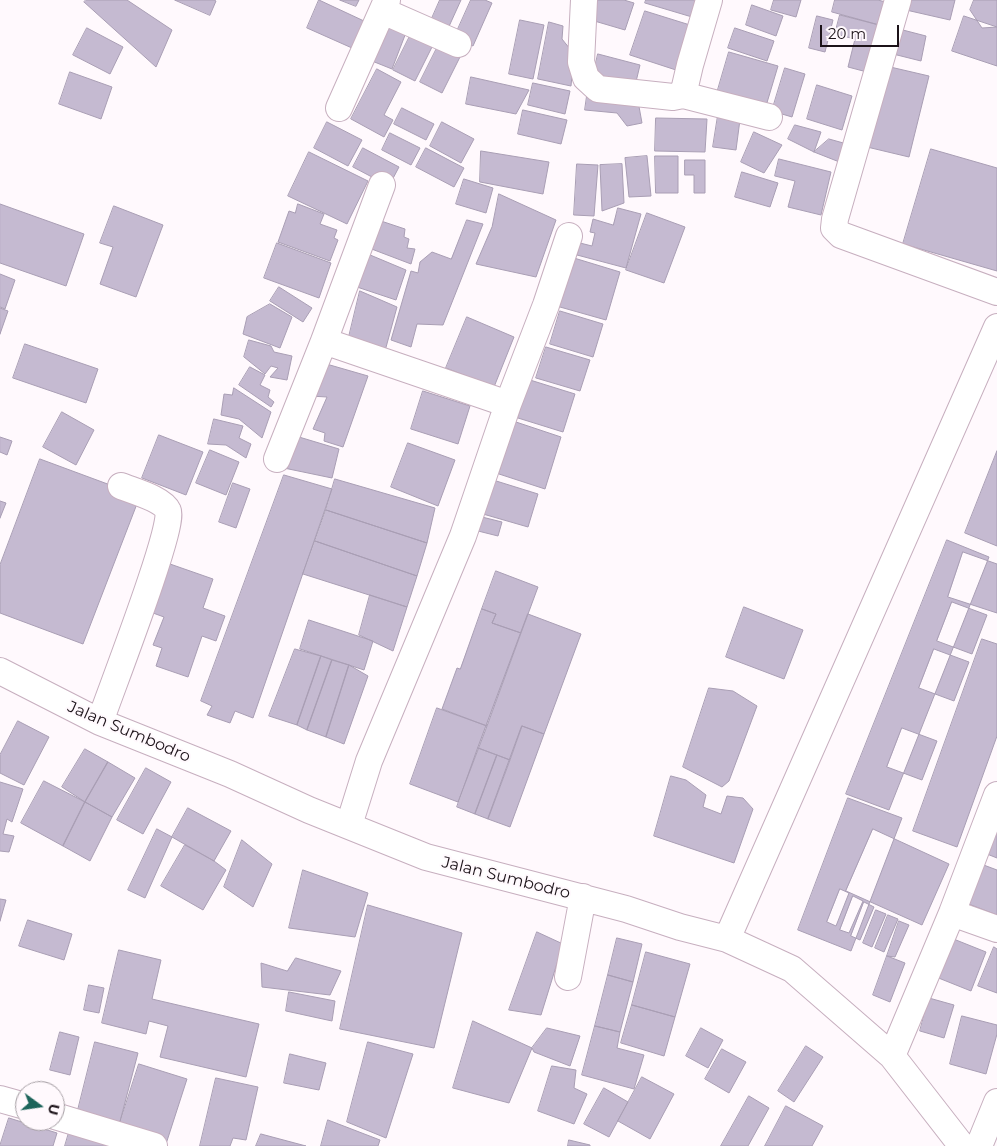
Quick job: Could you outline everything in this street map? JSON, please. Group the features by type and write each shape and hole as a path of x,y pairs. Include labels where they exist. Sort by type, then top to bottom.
{"street":[{"path":"584,0 582,62 586,78 598,89 673,97 683,95 769,116"},
{"path":"683,95 709,0"},
{"path":"898,0 835,218 834,228 841,235 997,292"},
{"path":"339,108 385,5 458,44"},
{"path":"277,459 324,341 382,185"},
{"path":"349,825 369,761 463,536 508,404 546,305 569,236"},
{"path":"727,939 997,327"},
{"path":"324,341 508,404"},
{"path":"100,722 157,562 169,522 169,511 163,504 146,495 121,486"},
{"name":"Jalan Sumbodro","path":"0,671 100,722 230,774 308,810 426,857 583,897 727,939 792,968 892,1056 962,1146"},
{"path":"892,1056 952,913 997,795"},
{"path":"568,977 583,897"},
{"path":"952,913 997,929"},
{"path":"0,1099 15,1103"},
{"path":"979,1146 997,1102"},
{"path":"65,1119 154,1146"}],"building":[{"path":"86,0 127,0 172,30 156,67 84,2"},
{"path":"175,0 214,0 216,1 210,15"},
{"path":"319,0 364,21 352,48 307,28"},
{"path":"340,0 359,0 356,6"},
{"path":"440,0 461,0 446,33 429,25"},
{"path":"471,0 485,0 492,3 473,46 454,38"},
{"path":"592,0 624,0 634,3 625,30 591,20"},
{"path":"646,0 697,0 692,17 645,3"},
{"path":"774,0 801,0 796,17 771,10"},
{"path":"835,0 878,0 889,3 883,26 832,12"},
{"path":"909,0 955,0 950,20 906,10"},
{"path":"974,0 997,0 997,27 982,28 970,10"},
{"path":"752,5 783,16 776,36 746,25"},
{"path":"645,11 690,25 676,70 630,55"},
{"path":"840,15 879,25 867,72 848,67 855,39 835,34"},
{"path":"817,16 833,20 825,52 809,48"},
{"path":"964,16 997,27 997,66 952,51"},
{"path":"520,20 544,25 533,79 509,74"},
{"path":"387,22 407,30 392,69 372,61"},
{"path":"549,22 563,26 562,39 574,54 571,86 538,79"},
{"path":"87,28 123,47 110,74 73,55"},
{"path":"414,28 436,39 415,81 393,70"},
{"path":"735,28 774,41 767,61 728,48"},
{"path":"899,29 926,36 921,61 893,54"},
{"path":"440,42 462,53 442,93 420,82"},
{"path":"729,52 778,66 766,106 717,93"},
{"path":"598,54 640,65 635,86 593,76"},
{"path":"886,66 929,76 909,157 867,147"},
{"path":"785,68 805,74 792,117 772,111"},
{"path":"377,69 401,82 384,115 393,120 384,137 351,119"},
{"path":"70,72 112,87 101,119 59,104"},
{"path":"471,77 529,90 516,114 466,104"},
{"path":"533,83 570,91 565,114 528,105"},
{"path":"817,85 852,96 842,130 807,119"},
{"path":"587,96 638,101 642,123 627,126 617,113 585,110"},
{"path":"402,108 434,124 426,140 394,124"},
{"path":"719,109 741,112 736,150 713,147"},
{"path":"523,110 567,120 561,144 518,134"},
{"path":"656,118 707,119 705,152 655,151"},
{"path":"327,122 362,140 348,166 314,148"},
{"path":"442,122 474,139 461,163 430,146"},
{"path":"795,125 821,132 814,152 788,139"},
{"path":"754,132 782,145 764,173 741,162"},
{"path":"390,133 420,148 411,165 382,150"},
{"path":"829,139 847,144 842,163 814,152"},
{"path":"363,148 399,167 389,186 353,167"},
{"path":"426,148 464,168 454,187 416,167"},
{"path":"931,149 997,168 997,271 903,244"},
{"path":"481,151 549,162 543,194 480,182"},
{"path":"309,152 368,181 347,224 288,196"},
{"path":"647,156 651,196 629,197 625,158"},
{"path":"655,156 678,156 678,193 656,193"},
{"path":"779,159 831,172 821,215 788,207 795,181 775,176"},
{"path":"685,160 705,160 705,193 694,193 694,175 685,175"},
{"path":"577,164 598,165 594,216 574,215"},
{"path":"622,164 624,203 602,211 600,165"},
{"path":"742,172 778,183 770,207 735,197"},
{"path":"464,179 493,188 486,213 456,204"},
{"path":"499,194 556,220 536,277 476,264 492,227"},
{"path":"0,204 84,234 66,286 0,263"},
{"path":"298,204 324,214 320,224 337,230 334,238 338,240 330,261 278,242 289,211 295,213"},
{"path":"114,206 163,225 136,297 100,284 113,247 100,243"},
{"path":"618,208 641,214 626,268 577,255 580,243 592,246 595,233 590,232 593,219 613,225"},
{"path":"647,213 685,227 664,283 626,270"},
{"path":"378,220 405,229 404,237 409,239 407,248 415,249 411,264 369,248"},
{"path":"467,220 483,224 443,325 417,324 411,347 391,340 411,271 418,273 420,262 432,252 451,259"},
{"path":"277,243 331,263 319,298 264,278"},
{"path":"363,252 406,270 396,300 351,285"},
{"path":"574,258 620,272 606,320 560,307"},
{"path":"0,274 15,280 5,309 0,307"},
{"path":"279,287 312,308 303,322 270,301"},
{"path":"360,291 397,307 385,351 348,341"},
{"path":"270,304 292,317 280,348 243,334 247,317"},
{"path":"0,308 8,311 0,334"},
{"path":"560,311 603,324 593,357 550,344"},
{"path":"467,317 514,337 494,387 446,368"},
{"path":"249,340 271,346 274,352 292,356 287,380 270,377 278,368 271,366 265,374 244,357"},
{"path":"25,344 98,369 86,403 13,378"},
{"path":"546,347 590,360 580,391 536,378"},
{"path":"323,363 368,376 343,447 324,441 325,433 313,429 327,397 310,396"},
{"path":"250,367 265,375 260,385 270,390 268,397 274,402 271,407 239,385"},
{"path":"530,380 575,394 563,432 518,418"},
{"path":"234,388 271,412 262,438 239,419 221,415 224,394 232,395"},
{"path":"423,391 470,406 458,444 411,429"},
{"path":"62,412 94,430 76,465 43,447"},
{"path":"214,419 243,426 239,438 251,444 246,458 226,445 208,444"},
{"path":"516,422 561,437 545,489 499,474"},
{"path":"289,434 339,449 332,478 279,467"},
{"path":"159,435 203,452 186,495 142,478"},
{"path":"0,437 12,441 7,455 0,452"},
{"path":"408,443 455,460 438,506 391,487"},
{"path":"210,450 239,462 226,495 196,483"},
{"path":"997,451 997,546 965,533"},
{"path":"40,459 140,496 83,644 0,613 0,565"},
{"path":"284,475 332,489 253,718 235,711 230,723 207,715 212,706 201,701"},
{"path":"335,479 435,508 427,543 326,510"},
{"path":"493,480 538,494 528,527 483,514"},
{"path":"233,483 250,489 236,528 219,522"},
{"path":"0,501 6,503 0,518"},
{"path":"326,510 427,543 417,576 315,541"},
{"path":"482,517 502,522 498,536 478,531"},
{"path":"947,540 989,557 889,810 846,794"},
{"path":"315,541 417,576 407,607 303,574"},
{"path":"963,552 997,564 997,613 948,597"},
{"path":"170,564 213,579 203,608 225,616 216,641 202,636 188,677 156,666 162,648 153,645 164,617 153,613"},
{"path":"496,571 538,587 521,633 492,623 496,614 482,609"},
{"path":"370,595 407,607 393,651 359,635"},
{"path":"952,602 987,615 972,654 937,641"},
{"path":"744,607 803,630 784,679 726,657"},
{"path":"482,609 496,614 492,623 521,633 487,726 442,709 457,668 460,669"},
{"path":"528,614 581,634 544,734 522,726 510,760 478,748"},
{"path":"309,620 373,641 364,670 300,649"},
{"path":"982,639 997,644 997,736 957,847 913,831"},
{"path":"295,649 321,656 297,725 269,716"},
{"path":"934,649 969,662 954,701 919,688"},
{"path":"321,656 332,660 307,730 297,725"},
{"path":"332,660 349,665 326,737 307,730"},
{"path":"349,665 368,676 344,744 326,737"},
{"path":"709,688 733,691 757,706 729,781 722,787 683,767"},
{"path":"437,708 487,726 458,802 410,784"},
{"path":"18,721 49,737 24,785 0,773 0,755"},
{"path":"522,726 544,734 510,827 488,819"},
{"path":"902,728 937,741 922,780 887,767"},
{"path":"478,748 497,755 475,814 457,807"},
{"path":"85,749 108,762 85,802 62,787"},
{"path":"497,755 510,760 488,819 475,814"},
{"path":"108,762 135,778 112,817 85,802"},
{"path":"146,768 171,782 143,834 117,820"},
{"path":"671,776 686,780 706,795 703,807 721,814 727,796 743,798 753,809 734,863 654,836"},
{"path":"44,781 85,802 63,846 21,823"},
{"path":"0,782 23,789 12,822 7,819 3,834 14,836 9,852 0,851"},
{"path":"848,798 902,818 851,951 798,930"},
{"path":"85,802 112,817 90,861 63,846"},
{"path":"188,808 231,831 214,861 172,837"},
{"path":"997,826 997,858 987,854"},
{"path":"157,829 172,837 145,898 128,890"},
{"path":"873,829 949,864 922,925 846,891"},
{"path":"242,840 272,864 253,907 224,887"},
{"path":"185,845 226,870 203,910 161,886"},
{"path":"981,864 997,870 997,915 966,903"},
{"path":"303,870 368,893 355,937 289,928"},
{"path":"840,889 849,893 836,926 827,922"},
{"path":"853,896 863,901 849,933 840,930"},
{"path":"0,899 6,900 0,921"},
{"path":"864,902 874,907 860,940 851,936"},
{"path":"368,905 462,933 434,1048 340,1029"},
{"path":"876,910 886,914 872,947 863,943"},
{"path":"888,915 898,919 884,952 875,948"},
{"path":"28,920 72,934 64,960 19,946"},
{"path":"899,921 909,925 895,957 887,956"},
{"path":"537,932 563,944 541,1015 509,1010"},
{"path":"617,938 642,944 633,982 608,975"},
{"path":"951,938 986,952 971,991 936,977"},
{"path":"994,947 997,949 997,993 978,986"},
{"path":"119,950 161,960 152,999 259,1024 246,1077 160,1057 168,1026 149,1021 146,1034 102,1023"},
{"path":"646,952 690,964 675,1017 632,1005"},
{"path":"887,956 905,963 890,1002 873,995"},
{"path":"296,958 341,971 330,995 262,987 261,963 287,971"},
{"path":"608,975 633,982 620,1032 595,1026"},
{"path":"89,985 104,988 99,1013 84,1010"},
{"path":"289,992 335,1001 332,1021 286,1011"},
{"path":"929,998 954,1005 944,1038 920,1031"},
{"path":"632,1005 675,1017 664,1056 621,1043"},
{"path":"962,1016 997,1025 997,1034 986,1074 950,1064"},
{"path":"473,1021 532,1048 509,1103 453,1088"},
{"path":"595,1026 620,1032 617,1048 644,1055 634,1089 582,1075"},
{"path":"547,1028 580,1036 570,1066 534,1052 532,1048"},
{"path":"701,1028 723,1040 708,1068 686,1056"},
{"path":"60,1032 79,1037 70,1075 50,1070"},
{"path":"95,1042 138,1053 118,1129 76,1118"},
{"path":"368,1042 413,1054 386,1138 347,1122"},
{"path":"806,1046 823,1057 794,1102 778,1091"},
{"path":"722,1049 746,1062 729,1093 705,1079"},
{"path":"290,1054 326,1063 319,1090 284,1083"},
{"path":"139,1064 187,1079 166,1144 118,1129"},
{"path":"552,1066 576,1070 574,1088 587,1094 574,1124 538,1111"},
{"path":"642,1077 674,1094 650,1139 618,1121"},
{"path":"216,1078 258,1087 246,1140 233,1138 230,1146 200,1146"},
{"path":"604,1088 628,1102 609,1137 584,1124"},
{"path":"749,1096 769,1108 748,1146 721,1146"},
{"path":"786,1106 823,1126 812,1146 765,1146"},
{"path":"9,1118 15,1120 15,1131 51,1131 57,1133 53,1146 0,1146"},
{"path":"328,1120 380,1140 378,1146 321,1146"},
{"path":"70,1129 115,1146 65,1146"},
{"path":"261,1134 306,1146 256,1146"},
{"path":"569,1140 590,1145 590,1146 568,1146"}]}
